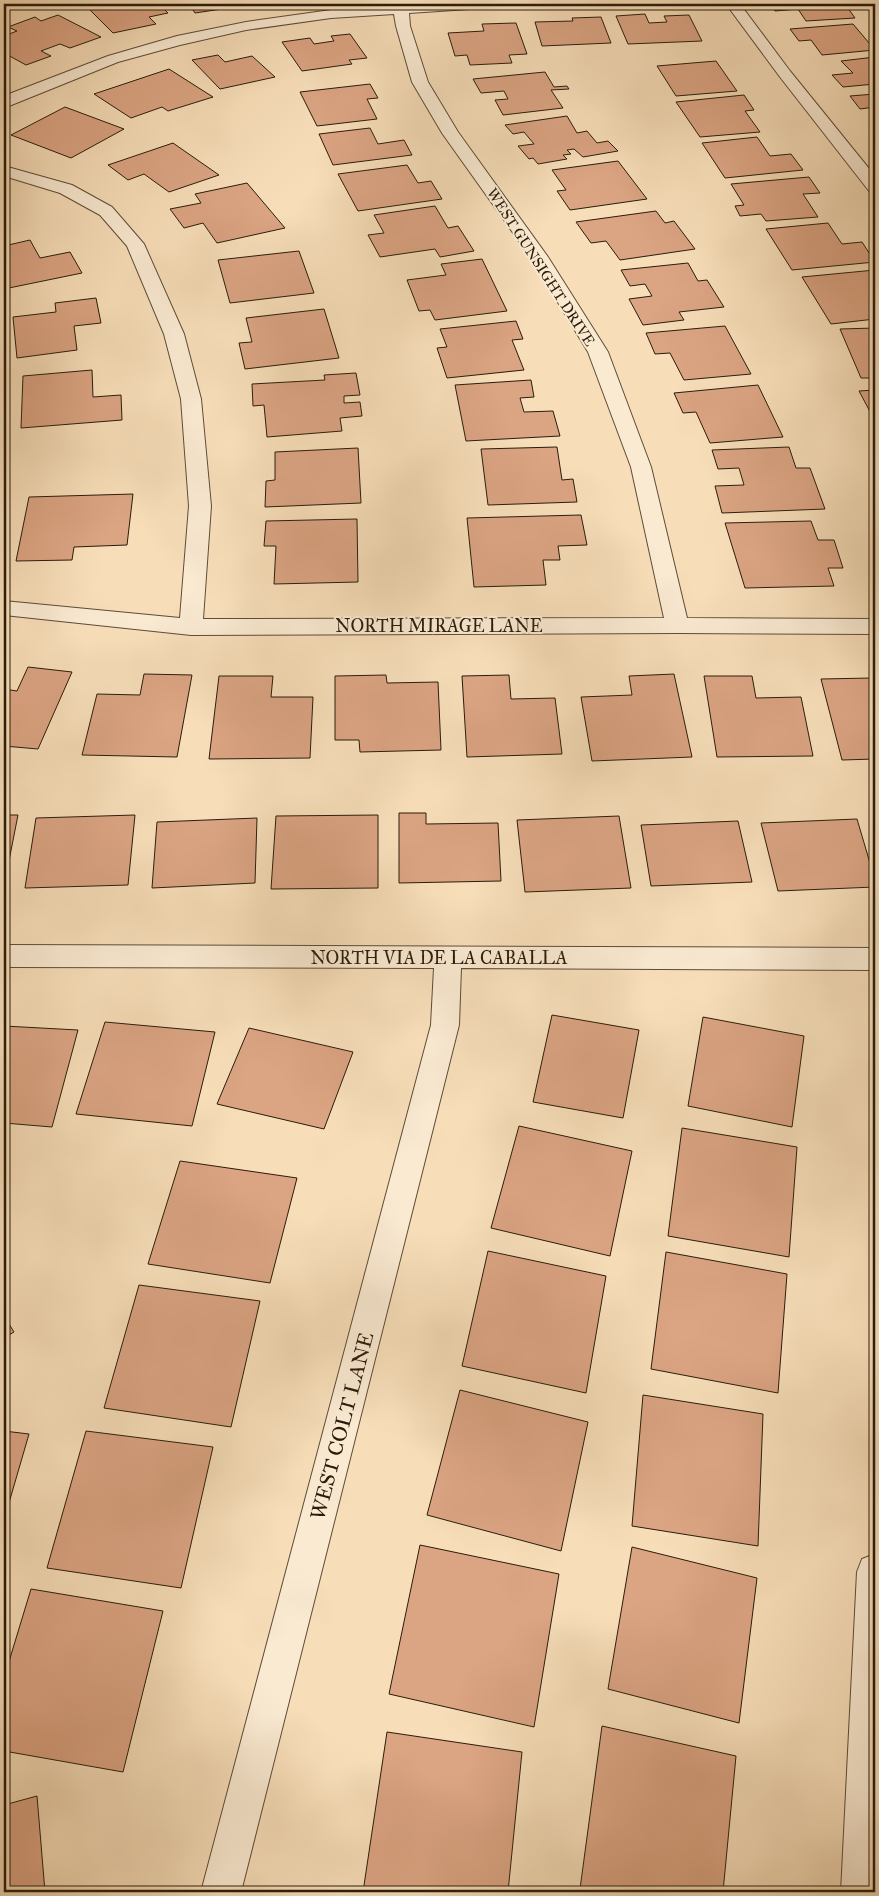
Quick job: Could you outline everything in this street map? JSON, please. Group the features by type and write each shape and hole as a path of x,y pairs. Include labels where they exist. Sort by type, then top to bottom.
{"street":[{"path":"4,103 15,96 113,59 177,41 246,26 312,16 484,4"},
{"path":"733,4 785,74 875,187"},
{"name":"WEST GUNSIGHT DRIVE","path":"400,9 403,26 420,82 450,132 539,257 598,352 641,467 677,625"},
{"path":"4,172 66,189 106,211 135,244 174,334 192,399 200,506 191,626"},
{"name":"NORTH MIRAGE LANE","path":"4,608 191,626 677,625 875,627"},
{"name":"NORTH VIA DE LA CABALLA","path":"4,956 875,959"},
{"name":"WEST COLT LANE","path":"221,1892 445,1025 448,957"},
{"path":"861,1892 875,1572"}],"building":[{"path":"159,4 168,13 149,17 156,24 113,33 85,5"},
{"path":"189,4 232,4 235,7 195,13"},
{"path":"770,4 845,4 855,18 806,21 798,9 775,11"},
{"path":"645,14 649,23 667,22 664,16 689,15 702,41 628,44 616,16"},
{"path":"58,15 101,37 70,48 60,44 41,51 51,56 26,65 4,53 4,36 17,31 8,27 35,17 41,21"},
{"path":"601,17 611,43 542,46 535,22 573,21 572,18"},
{"path":"516,23 527,54 509,55 512,63 470,65 467,55 455,56 448,33 484,31 482,24"},
{"path":"853,24 875,50 822,55 811,40 799,41 790,29"},
{"path":"350,34 367,58 349,60 352,64 302,71 282,42 310,38 314,44 334,41 331,36"},
{"path":"218,55 225,62 252,56 275,77 220,89 192,60"},
{"path":"875,57 875,84 843,87 832,75 853,73 841,61"},
{"path":"716,61 737,91 676,96 657,66"},
{"path":"169,69 213,97 168,111 162,107 131,118 94,94"},
{"path":"545,72 554,87 567,86 569,89 551,90 563,108 503,115 495,100 508,99 504,91 481,93 473,79"},
{"path":"370,84 378,98 367,99 377,119 317,126 300,92"},
{"path":"875,94 875,107 860,109 850,96"},
{"path":"744,95 754,110 745,111 760,132 700,137 676,102"},
{"path":"65,107 124,129 71,158 11,135"},
{"path":"567,116 577,133 587,131 597,143 608,141 618,151 583,157 574,149 567,150 571,154 563,155 567,159 538,164 533,158 529,159 518,146 534,144 524,132 513,134 505,125"},
{"path":"370,128 378,144 404,140 412,155 333,165 319,134"},
{"path":"757,137 770,156 791,154 803,170 725,178 702,143"},
{"path":"173,143 219,175 169,192 144,174 128,180 108,165"},
{"path":"618,161 647,199 570,210 557,191 566,190 552,170"},
{"path":"407,165 418,183 431,181 442,199 358,211 338,174"},
{"path":"809,177 820,193 803,194 818,217 766,221 761,214 740,216 735,206 744,205 731,184"},
{"path":"247,183 285,228 217,243 203,223 184,228 170,209 201,203 195,194"},
{"path":"435,206 448,228 458,226 474,251 440,257 435,249 380,257 368,235 384,233 374,215"},
{"path":"656,211 665,223 674,221 695,249 620,260 606,241 591,243 576,222"},
{"path":"828,223 842,244 862,242 875,262 792,270 766,229"},
{"path":"30,240 40,258 70,252 82,273 4,289 4,246"},
{"path":"299,251 314,293 230,303 218,260"},
{"path":"482,259 507,311 435,320 430,310 419,311 407,280 446,275 441,264"},
{"path":"688,263 698,281 707,280 724,307 679,312 684,320 643,325 629,299 652,296 645,284 630,286 621,270"},
{"path":"875,270 875,319 831,324 802,277"},
{"path":"96,298 101,323 74,326 77,350 17,358 13,317 56,312 55,303"},
{"path":"324,309 339,358 245,369 239,343 252,342 246,318"},
{"path":"516,321 523,339 512,340 524,370 447,378 437,348 447,347 440,329"},
{"path":"725,326 751,374 684,380 670,353 655,354 646,333"},
{"path":"875,328 875,378 861,378 840,329"},
{"path":"92,370 93,397 121,395 122,420 21,428 23,376"},
{"path":"356,373 360,395 344,396 344,403 360,402 362,416 340,418 342,431 267,437 264,405 253,406 252,384 325,380 324,375"},
{"path":"531,380 534,397 520,398 524,412 553,411 560,436 466,441 455,385"},
{"path":"758,385 783,437 710,443 696,412 683,413 674,393"},
{"path":"875,390 875,421 859,391"},
{"path":"557,447 562,480 573,479 577,502 488,505 481,449"},
{"path":"789,447 796,468 810,468 825,509 722,513 715,486 744,485 739,468 718,469 712,450"},
{"path":"358,448 361,503 265,507 266,481 275,480 275,452"},
{"path":"133,494 127,545 74,547 72,560 16,561 29,497"},
{"path":"581,515 587,545 558,546 560,560 543,560 546,585 474,587 467,518"},
{"path":"357,519 358,582 274,584 276,546 264,546 266,521"},
{"path":"811,521 818,540 834,540 843,568 828,568 834,586 745,588 725,523"},
{"path":"28,667 72,672 38,749 4,746 4,689 17,691"},
{"path":"144,674 192,675 177,757 82,755 97,694 140,695"},
{"path":"674,674 692,757 592,761 581,697 632,695 629,676"},
{"path":"386,675 387,683 438,682 441,750 360,752 359,740 335,740 335,676"},
{"path":"509,675 511,699 555,698 562,754 467,757 462,676"},
{"path":"219,676 273,676 271,697 313,697 310,758 209,759"},
{"path":"704,676 752,676 756,698 801,697 813,756 717,757"},
{"path":"871,678 875,692 875,759 842,760 821,679"},
{"path":"399,813 426,813 426,824 498,823 501,881 399,883"},
{"path":"4,815 18,815 4,886"},
{"path":"135,815 128,885 25,888 36,818"},
{"path":"378,815 378,888 271,889 276,816"},
{"path":"619,816 631,888 525,892 517,820"},
{"path":"257,818 255,883 152,888 157,822"},
{"path":"857,819 875,880 875,887 778,891 761,823"},
{"path":"738,821 752,882 651,886 641,825"},
{"path":"552,1015 639,1030 623,1118 533,1102"},
{"path":"703,1017 804,1036 792,1127 688,1106"},
{"path":"105,1022 215,1032 192,1126 76,1114"},
{"path":"4,1026 78,1030 52,1127 4,1123"},
{"path":"249,1028 353,1052 324,1129 217,1104"},
{"path":"519,1126 632,1151 610,1256 491,1228"},
{"path":"682,1128 797,1147 789,1257 668,1236"},
{"path":"180,1161 297,1178 270,1283 148,1264"},
{"path":"488,1251 606,1276 586,1393 462,1366"},
{"path":"666,1252 787,1274 778,1393 651,1369"},
{"path":"139,1285 260,1301 231,1427 104,1408"},
{"path":"4,1316 14,1332 4,1338"},
{"path":"460,1390 588,1422 561,1551 427,1515"},
{"path":"643,1395 763,1414 758,1546 632,1526"},
{"path":"4,1431 29,1434 4,1520"},
{"path":"86,1431 213,1447 181,1588 47,1568"},
{"path":"420,1545 559,1574 534,1727 389,1694"},
{"path":"632,1547 757,1578 739,1723 608,1689"},
{"path":"31,1589 163,1611 123,1772 4,1751 4,1678"},
{"path":"602,1726 736,1756 723,1892 593,1892 580,1889"},
{"path":"387,1732 522,1752 508,1892 363,1892"},
{"path":"37,1796 45,1892 4,1892 4,1805"}]}
